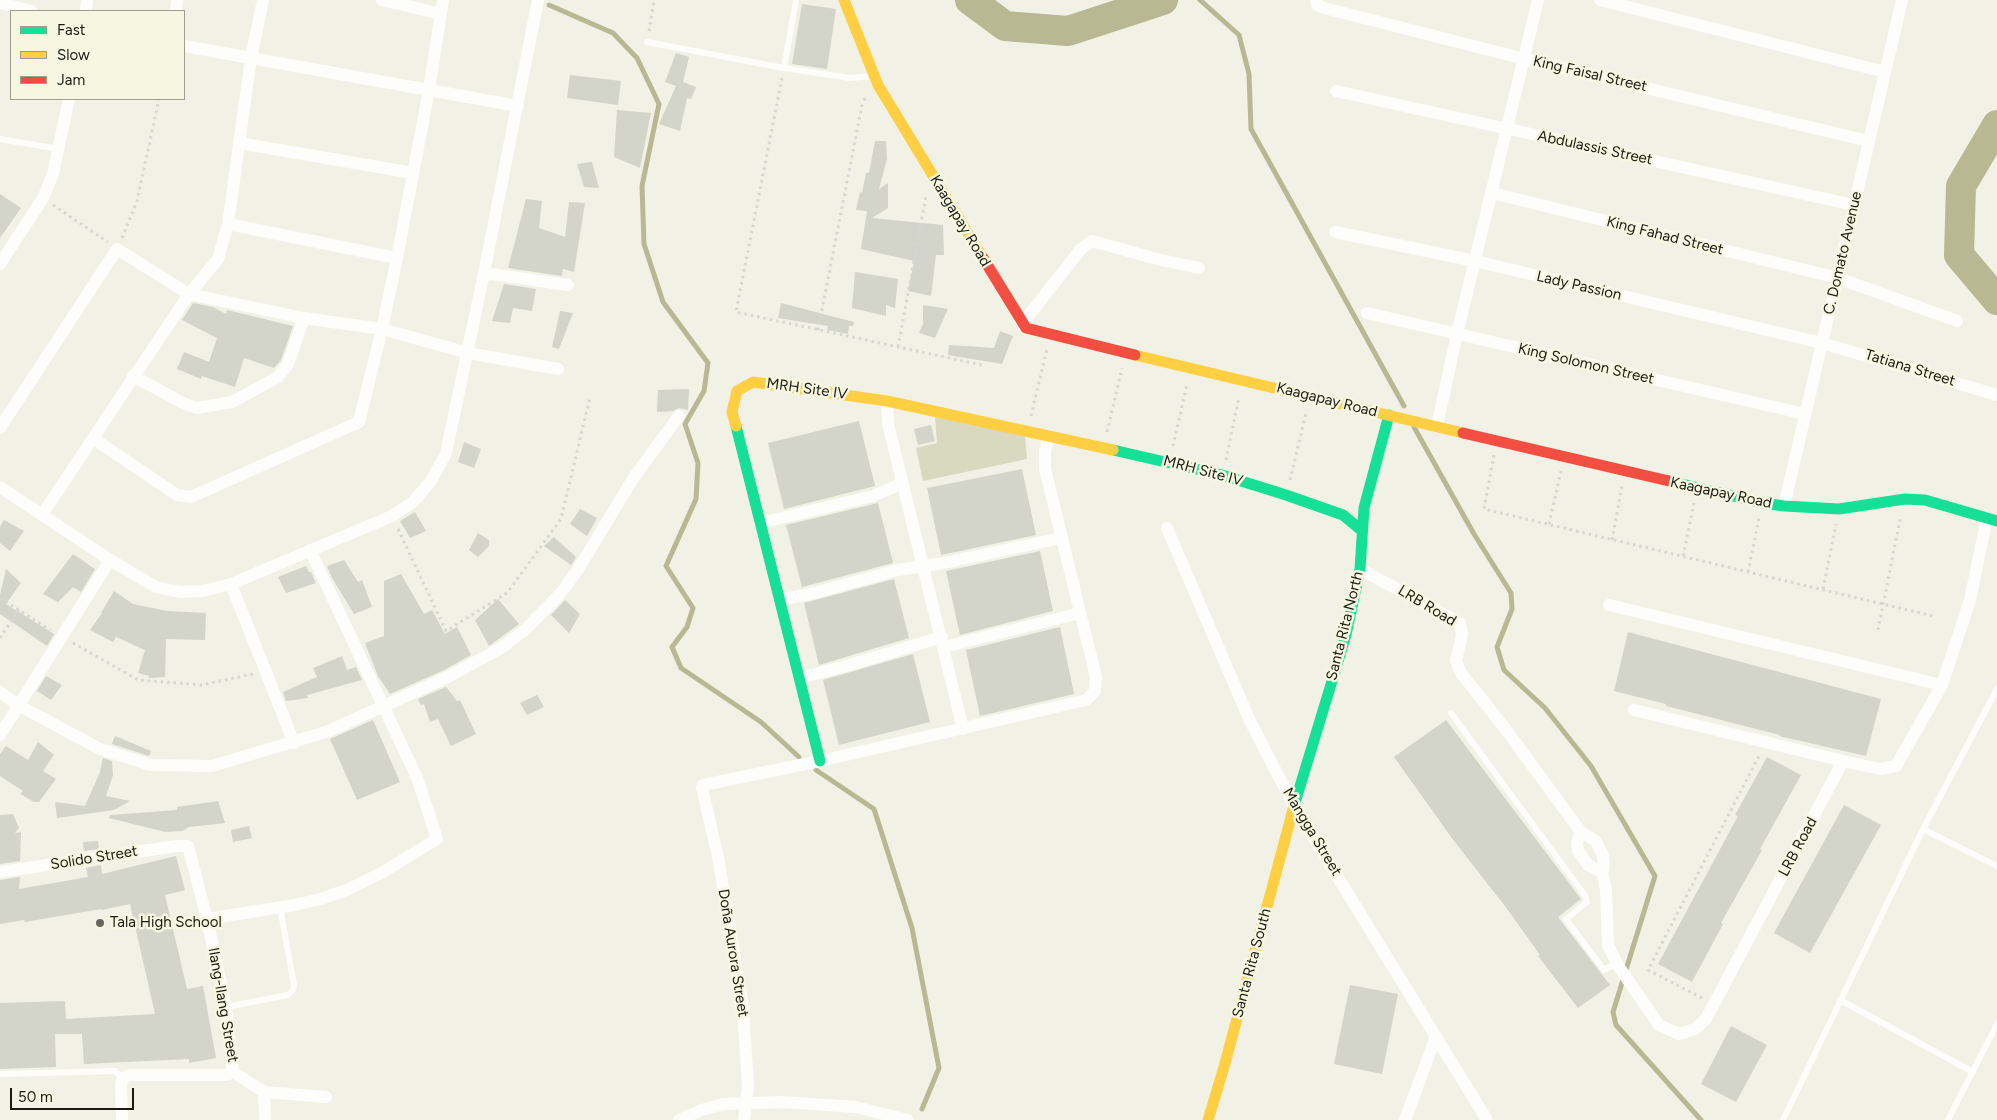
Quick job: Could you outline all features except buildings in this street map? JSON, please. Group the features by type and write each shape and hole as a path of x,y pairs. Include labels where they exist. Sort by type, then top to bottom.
{"street":[{"path":"42,515 189,294 218,259 228,224 251,58 263,0"},
{"path":"382,0 441,14"},
{"path":"94,439 177,495 184,497 198,494 357,424 398,258 429,90 443,0"},
{"path":"0,487 110,560 156,587 180,592 203,591 231,584 392,516 413,502 431,481 446,453 468,353 538,0"},
{"name":"Kaagapay Road","path":"844,0 876,80 1022,324 1032,330 1763,503 1839,509 1905,499 1925,500 1992,519"},
{"name":"King Faisal Street","path":"1316,0 1317,5 1324,8 1525,59 1868,140"},
{"path":"1437,426 1457,334 1538,0"},
{"path":"1600,0 1885,72"},
{"name":"C. Domato Avenue","path":"1784,506 1902,0"},
{"path":"0,3 27,10"},
{"path":"185,46 518,106"},
{"name":"Abdulassis Street","path":"1336,91 1854,205"},
{"path":"0,264 43,198 53,174 69,100"},
{"path":"239,143 413,173"},
{"name":"King Fahad Street","path":"1492,193 1838,278 1957,321"},
{"path":"228,224 398,258"},
{"name":"Lady Passion","path":"1335,232 1475,261 1822,343"},
{"path":"1022,324 1081,249 1092,241 1157,259 1199,268"},
{"path":"0,428 118,249 189,294 304,318 382,329 468,353 558,369"},
{"path":"484,273 568,284"},
{"name":"King Solomon Street","path":"1366,313 1805,414"},
{"path":"133,376 185,404 197,408 232,402 278,377 288,364 304,318"},
{"name":"Tatiana Street","path":"1822,343 1997,395"},
{"name":"MRH Site IV","path":"820,761 732,412 737,391 753,382 887,401 1169,462 1222,475 1343,515 1362,530"},
{"path":"887,401 888,424 964,729"},
{"name":"Santa Rita North","path":"1294,806 1346,636 1360,569 1364,508 1389,415"},
{"path":"0,692 18,705 100,750 152,765 212,766 326,732 448,677 492,653 526,629 544,612 579,568 634,477 679,416"},
{"path":"820,761 1086,700 1095,691 1096,677 1045,469 1045,451 1049,436"},
{"path":"760,523 873,496 904,483"},
{"path":"1634,710 1843,762 1880,769 1896,766 1942,685 1970,600 1992,519"},
{"name":"Mangga Street","path":"1167,528 1250,721 1294,806 1487,1120"},
{"path":"780,600 814,593 898,570 944,564 1061,538"},
{"path":"208,919 321,899 349,889 390,868 437,840 418,780 310,550"},
{"path":"0,735 110,560"},
{"name":"LRB Road","path":"1360,569 1460,623 1462,635 1456,661 1461,673 1504,727 1581,832 1590,835 1600,847 1604,865 1602,872 1606,890 1608,945 1618,965 1659,1025 1679,1034 1695,1029 1706,1019 1843,762"},
{"path":"231,584 294,743"},
{"path":"1608,605 1942,685"},
{"path":"800,678 943,642 1080,613"},
{"name":"Doña Aurora Street","path":"744,1120 747,1102 747,1049 744,1008 718,858 702,787 820,761"},
{"name":"Santa Rita South","path":"1208,1120 1294,806"},
{"path":"1581,832 1577,842 1578,851 1588,865 1602,872"},
{"name":"Solido Street","path":"0,872 177,846 188,846"},
{"name":"Ilang-Ilang Street","path":"123,1078 130,1075 227,1075 234,1072 226,1007 208,919 188,846"},
{"path":"1405,1120 1436,1036"},
{"path":"234,1072 264,1092 326,1097"},
{"path":"122,1120 123,1078"},
{"path":"264,1092 265,1120"},
{"path":"679,1120 702,1110 723,1104 747,1102 783,1102 855,1107 908,1120"}],"lane":[{"path":"784,68 796,0"},
{"path":"647,42 784,68 876,80"},
{"path":"0,139 59,149"},
{"path":"1783,1120 1923,829 1997,689"},
{"path":"1451,714 1586,897 1586,902 1566,919 1604,970 1618,965"},
{"path":"1923,829 1997,866"},
{"path":"226,1007 288,995 293,990 294,985 280,907"},
{"path":"1840,1000 1973,1072"},
{"path":"1948,1120 1997,1024"},
{"path":"0,1074 115,1071 123,1078"}],"path":[{"path":"647,42 654,0"},
{"path":"784,68 736,312 982,365"},
{"path":"818,330 862,104 876,80"},
{"path":"61,210 118,249 137,200 159,100"},
{"path":"898,347 926,194"},
{"path":"1027,431 1050,334"},
{"path":"1104,447 1126,352"},
{"path":"1169,462 1190,368"},
{"path":"1222,475 1243,380"},
{"path":"1286,495 1310,396"},
{"path":"392,516 447,631 507,593 562,519 590,397"},
{"path":"1496,440 1484,509 1933,616"},
{"path":"1549,524 1564,457"},
{"path":"1612,540 1625,471"},
{"path":"1683,556 1697,488"},
{"path":"1878,630 1905,499"},
{"path":"1748,572 1763,503"},
{"path":"1823,589 1839,509"},
{"path":"0,598 62,637 138,680 200,685 267,671"},
{"path":"0,638 19,610"},
{"path":"1713,1005 1648,970 1766,742"}],"green space":[{"path":"935,417 1025,436 1027,459 923,481 916,448 937,443"}],"waterway":[{"path":"970,0 1005,26 1068,31 1163,0"},
{"path":"1200,0 1239,35 1249,74 1251,129 1404,406"},
{"path":"549,5 613,33 637,58 659,104 642,186 644,244 663,302 708,363 704,391 685,424 698,463 696,499 666,566 693,608 687,627 672,647 681,668 761,722 799,757"},
{"path":"1997,125 1961,186 1959,255 1997,300"},
{"path":"1414,427 1474,534 1511,593 1512,609 1497,647 1504,670 1545,708 1591,766 1655,876 1613,1012 1616,1025 1701,1120"},
{"path":"816,770 874,809 912,928 939,1068 922,1109"}],"traffic: fast":[{"path":"1294,806 1346,635 1360,569 1364,508 1389,415"},
{"path":"736,426 820,761"},
{"path":"1113,450 1222,475 1286,495 1343,515 1361,530"},
{"path":"1669,481 1763,503 1784,506 1839,509 1905,499 1925,500 1997,521"}],"traffic: slow":[{"path":"844,0 878,85 983,258"},
{"path":"1135,355 1463,433"},
{"path":"736,426 732,412 737,391 753,382 887,401 1113,450"},
{"path":"1208,1120 1294,806"}],"traffic: jam":[{"path":"983,258 1026,328 1135,355"},
{"path":"1463,433 1669,481"}],"place":[{"name":"Tala High School","path":"100,923"}]}
